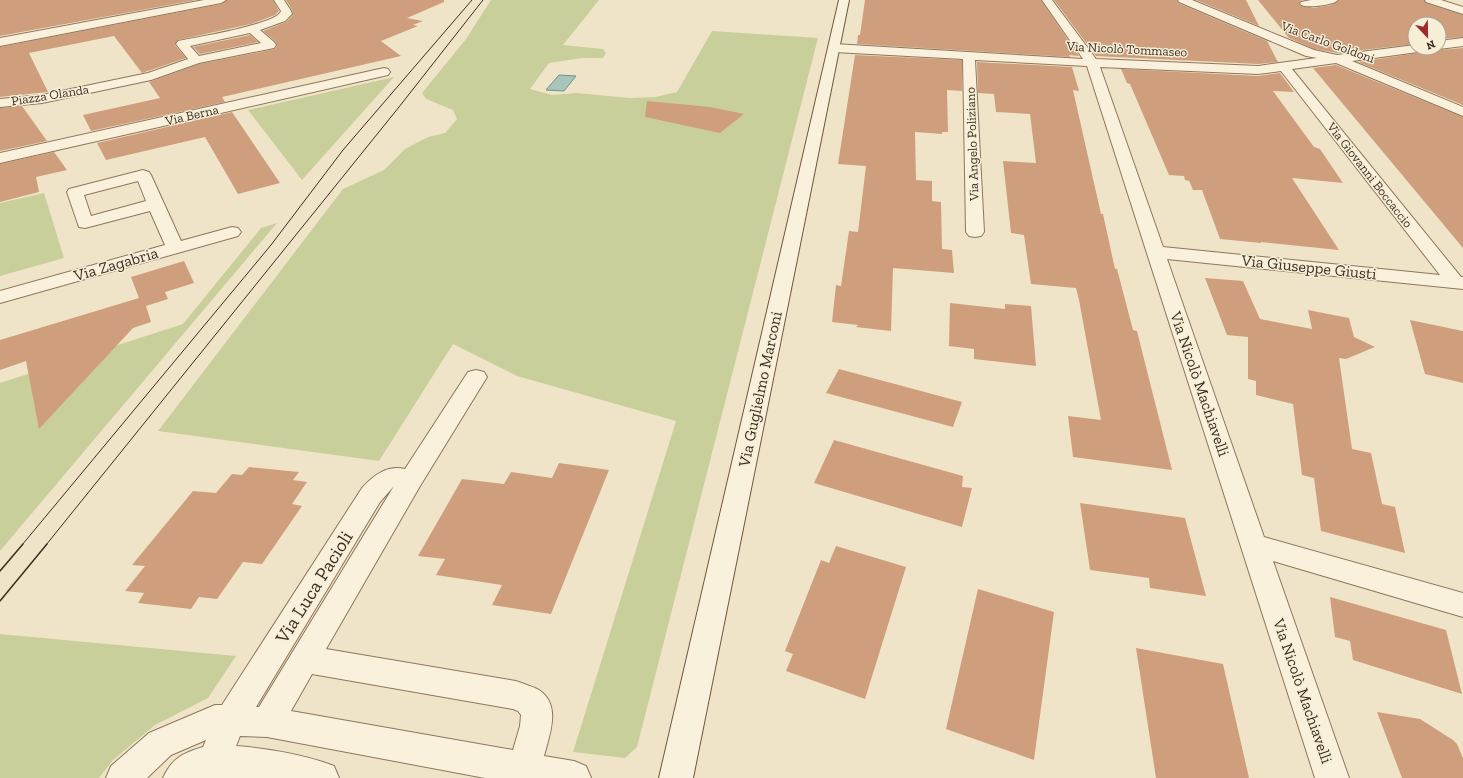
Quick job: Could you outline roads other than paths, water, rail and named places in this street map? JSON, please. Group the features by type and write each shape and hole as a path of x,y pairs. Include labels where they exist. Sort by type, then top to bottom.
{"street":[{"path":"0,42 221,0"},
{"path":"196,60 182,44 252,29 281,19 286,14 286,11 279,0"},
{"name":"Via Guglielmo Marconi","path":"676,778 844,0"},
{"name":"Via Nicolò Machiavelli","path":"1047,0 1092,63 1332,778"},
{"name":"Via Carlo Goldoni","path":"1183,0 1310,53 1337,59 1463,112"},
{"path":"1305,4 1333,0"},
{"path":"1430,0 1463,11"},
{"name":"Piazza Olanda","path":"0,103 42,99 100,87 151,76 196,60 270,45 252,29"},
{"path":"1447,44 1463,42"},
{"name":"Via Nicolò Tommaseo","path":"834,48 1092,63 1258,70 1285,68 1407,49"},
{"name":"Via Angelo Poliziano","path":"969,56 975,232"},
{"name":"Via Giovanni Boccaccio","path":"1285,68 1459,282"},
{"name":"Via Berna","path":"0,158 384,72"},
{"path":"156,204 175,248"},
{"name":"Via Zagabria","path":"0,297 232,232"},
{"name":"Via Giuseppe Giusti","path":"1155,252 1459,282"},
{"name":"Via Luca Pacioli","path":"267,722 411,480 476,377"},
{"name":"Via Luca Pacioli","path":"223,720 371,495 381,483 390,477 401,476 411,480"},
{"path":"1254,545 1463,605"},
{"name":"Via Luca Pacioli","path":"305,659 516,695 529,701 537,711 536,726 523,773"},
{"path":"196,769 223,720"},
{"path":"123,778 160,744 223,720 267,722 523,773 574,778"},
{"path":"196,769 225,761 287,770 322,778"}],"water":[{"path":"559,75 576,76 564,91 546,90"}],"tram line":[{"path":"22,545 271,245 343,150 472,0"},
{"path":"46,545 399,107 483,0"},
{"path":"0,571 23,544"},
{"path":"0,601 47,544"}]}
